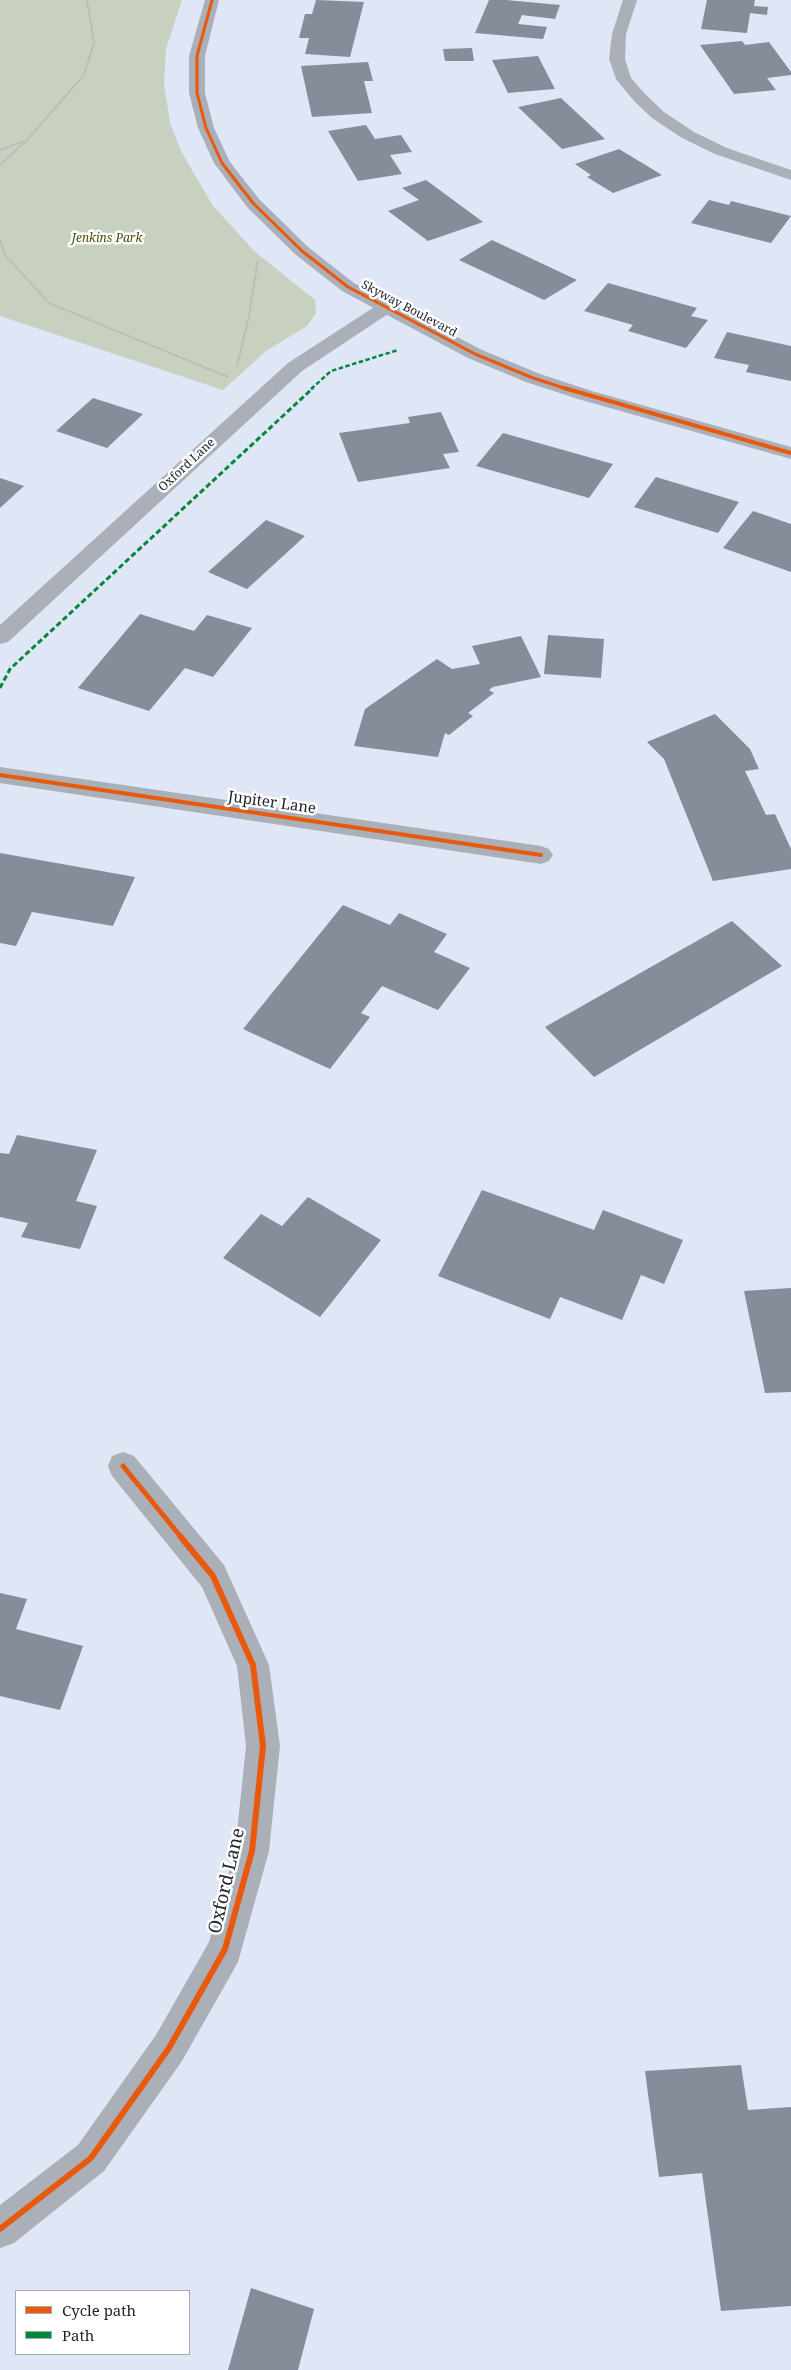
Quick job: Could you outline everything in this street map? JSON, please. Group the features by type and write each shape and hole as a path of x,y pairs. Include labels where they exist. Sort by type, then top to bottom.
{"street":[{"name":"Skyway Boulevard","path":"212,0 198,56 198,93 206,128 222,163 253,203 302,252 348,287 474,354 533,378 791,453"},
{"path":"630,0 619,34 617,59 624,79 640,98 658,115 688,135 721,152 791,175"},
{"name":"Oxford Lane","path":"0,637 295,366 385,308"},
{"name":"Jupiter Lane","path":"0,775 541,855"},
{"name":"Oxford Lane","path":"0,2229 91,2158 169,2048 225,1949 252,1851 263,1746 253,1665 213,1576 122,1466"}],"path":[{"path":"0,165 27,140 84,75 94,43 87,0"},
{"path":"0,150 27,140"},
{"path":"0,240 5,254 49,302 233,379"},
{"path":"236,370 249,316 258,259"}],"green space":[{"name":"Jenkins Park","path":"0,0 182,0 166,49 164,84 170,123 181,151 213,206 253,250 315,300 316,313 307,326 266,351 223,390 0,316"}],"building":[{"path":"316,0 364,2 350,57 305,54 309,38 299,38 305,14 312,14"},
{"path":"489,0 560,5 555,19 522,15 518,24 547,27 543,39 475,33"},
{"path":"707,0 755,0 754,6 768,7 767,15 750,13 747,33 701,29"},
{"path":"742,41 745,45 769,42 791,72 791,75 767,78 776,90 734,94 700,45"},
{"path":"472,48 474,61 445,61 443,49"},
{"path":"538,56 555,89 508,93 492,60"},
{"path":"368,62 373,81 364,81 372,113 312,117 301,66"},
{"path":"561,98 605,139 562,149 518,107"},
{"path":"366,125 375,139 401,135 412,152 390,155 402,174 358,181 328,131"},
{"path":"619,149 662,175 613,193 587,177 591,175 575,164"},
{"path":"426,180 483,222 428,241 388,211 419,200 402,188"},
{"path":"709,200 729,205 731,201 791,216 771,243 691,223"},
{"path":"492,240 577,280 544,300 459,260"},
{"path":"608,283 697,308 691,316 708,320 686,348 628,331 633,325 584,311"},
{"path":"727,332 791,346 791,381 746,372 749,365 714,358"},
{"path":"93,398 143,414 107,448 56,431"},
{"path":"441,412 459,452 443,454 450,468 358,482 339,433 410,423 408,417"},
{"path":"503,433 613,464 589,498 476,466"},
{"path":"656,477 739,502 718,533 634,507"},
{"path":"0,478 24,486 0,508"},
{"path":"753,511 791,524 791,572 723,548"},
{"path":"266,520 305,536 247,589 208,572"},
{"path":"140,614 194,631 207,615 252,628 213,677 185,668 149,711 78,688"},
{"path":"548,635 604,639 601,678 544,674"},
{"path":"521,636 541,677 493,687 489,690 494,693 468,713 473,716 449,735 445,733 438,757 354,746 365,709 437,659 452,669 480,664 472,646"},
{"path":"715,714 750,749 759,769 745,771 766,815 775,814 791,849 791,869 713,881 664,759 647,742"},
{"path":"0,853 135,877 113,926 32,912 16,946 0,943"},
{"path":"343,905 390,925 399,913 447,934 434,952 470,968 438,1010 382,986 361,1013 370,1017 330,1069 243,1029"},
{"path":"732,921 782,966 594,1077 545,1027"},
{"path":"17,1135 97,1150 76,1201 97,1206 80,1249 21,1237 28,1223 0,1217 0,1153 9,1154"},
{"path":"482,1190 594,1230 603,1210 683,1240 664,1284 641,1275 622,1320 560,1297 550,1319 438,1276"},
{"path":"308,1197 381,1240 320,1317 223,1258 261,1214 282,1226"},
{"path":"791,1288 791,1392 765,1393 744,1291"},
{"path":"0,1593 27,1599 16,1629 83,1646 60,1710 0,1696"},
{"path":"741,2065 748,2110 791,2107 791,2306 721,2311 702,2173 659,2177 645,2071"},
{"path":"251,2288 314,2309 298,2370 228,2370"}],"marked path":[{"path":"0,688 10,669 331,371 398,350"}],"cycle path":[{"path":"212,0 197,56 197,93 206,128 222,163 253,203 302,251 348,287 475,354 533,378 585,395 791,453"},
{"path":"0,775 541,855"},
{"path":"0,2229 91,2158 169,2048 225,1949 252,1851 263,1746 253,1665 213,1576 123,1466"}]}
